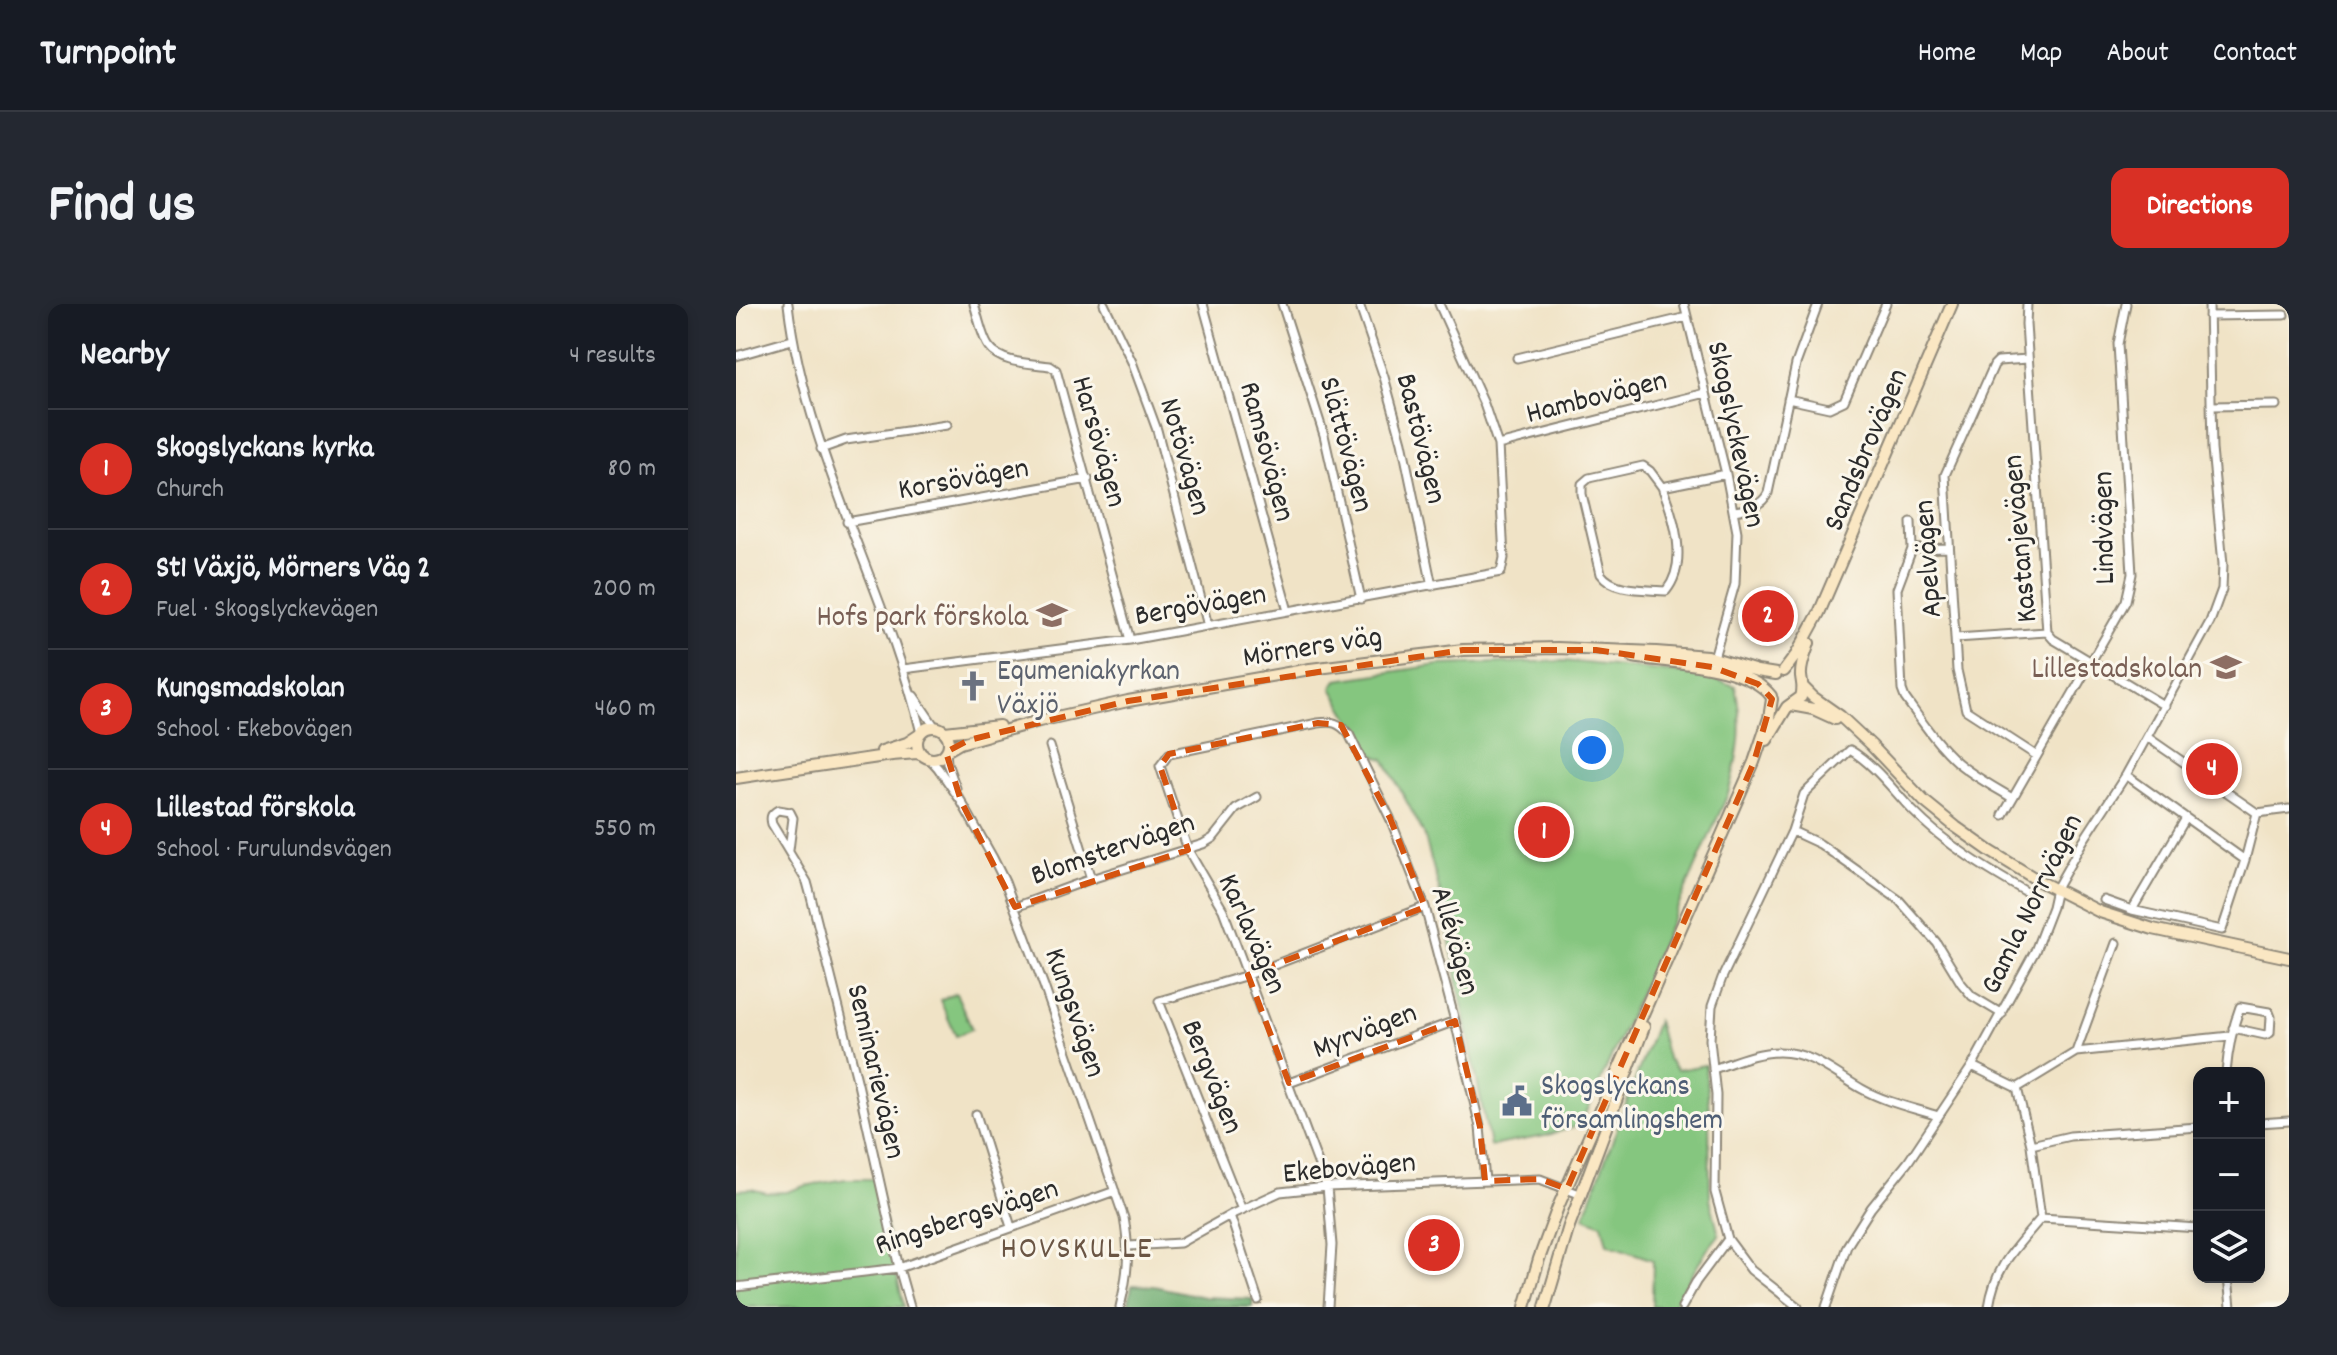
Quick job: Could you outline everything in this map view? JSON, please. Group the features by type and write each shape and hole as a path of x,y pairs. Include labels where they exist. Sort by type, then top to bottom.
{"main road":[{"name":"Sandsbrovägen","path":"1802,683 1804,657 1819,613 1952,304"},
{"name":"Sandsbrovägen","path":"1780,673 1796,655 1819,613"},
{"name":"Mörners väg","path":"947,751 960,743 1039,721 1128,701 1280,673 1463,650 1557,648 1656,652 1780,673"},
{"name":"Mörners väg","path":"1713,662 1758,684 1772,697"},
{"path":"1525,1307 1558,1207 1754,762 1769,718 1770,683 1780,673 1793,672 1924,801 1956,827 1990,851 2056,889 2100,912 2153,929 2289,958"},
{"path":"1754,762 1790,705 1801,697 1802,683"},
{"path":"1772,697 1779,704 1813,709 1854,730"},
{"name":"Mörners väg","path":"940,730 1039,721"},
{"path":"736,778 909,753 938,758 947,751 949,739 940,730 925,729 907,743 825,765"},
{"path":"920,734 918,746 926,756"},
{"path":"1545,1307 1569,1226 1672,950"}],"street":[{"path":"788,304 792,340 821,449 903,669 920,734"},
{"name":"Harsövägen","path":"974,304 989,347 996,353 1008,359 1050,366 1056,370 1130,640"},
{"name":"Notövägen","path":"1104,304 1132,362 1157,430 1208,626"},
{"name":"Ramsövägen","path":"1203,304 1288,611"},
{"name":"Slättövägen","path":"1282,304 1324,435 1361,599"},
{"name":"Bastövägen","path":"1359,304 1402,442 1432,586"},
{"path":"1439,304 1484,404 1498,445"},
{"name":"Skogslyckevägen","path":"1684,304 1726,474 1738,545 1735,584 1713,662"},
{"path":"1734,511 1766,499 1796,364 1818,304"},
{"path":"1788,399 1829,408 1844,401 1886,304"},
{"name":"Kastanjevägen","path":"2027,304 2047,632 2091,663 2165,706"},
{"name":"Lindvägen","path":"2003,815 2126,601 2132,574 2118,344 2126,304"},
{"name":"Gamla Norrvägen","path":"1826,1307 1847,1246 1972,1066 2035,951 2056,889 2126,775 2210,622 2222,589 2223,564 2212,449 2209,304"},
{"path":"2209,316 2284,315"},
{"path":"1517,358 1687,317"},
{"path":"736,356 792,340"},
{"name":"Apelvägen","path":"2028,359 1998,361 1994,365 1945,475 1957,670 1966,710 2037,756"},
{"name":"Hambovägen","path":"1498,445 1706,393"},
{"path":"2211,406 2276,405"},
{"path":"821,449 846,440 947,425"},
{"name":"Bergövägen","path":"903,669 1130,640 1492,575 1503,570 1504,558 1498,445"},
{"path":"1643,466 1662,487 1675,526 1678,559 1673,583 1666,591 1617,586 1608,582 1601,574 1582,484 1589,478 1643,466"},
{"path":"1662,487 1726,474"},
{"name":"Korsövägen","path":"847,522 1088,479"},
{"path":"1911,522 1912,549 1900,576 1896,600 1902,690 1937,742 1956,761 2012,798"},
{"path":"1912,549 1949,548"},
{"path":"1956,638 2047,632"},
{"path":"910,690 940,730"},
{"name":"Karlavägen","path":"1328,1307 1332,1245 1327,1187 1223,910 1188,850 1160,766 1169,754 1318,723 1333,721 1341,725"},
{"name":"Allévägen","path":"1341,725 1349,734 1390,818 1425,907 1480,1127 1485,1181"},
{"path":"2147,737 2257,813 2289,809"},
{"path":"1050,746 1091,879"},
{"path":"1798,1307 1751,1270 1728,1239 1715,1192 1716,1095 1710,1040 1712,1006 1722,978 1792,831 1804,794 1850,750 1952,846 2032,895"},
{"name":"Kungsvägen","path":"947,751 951,776 961,801"},
{"name":"Kungsvägen","path":"926,756 961,801 993,858 1015,907 1115,1191 1129,1246 1120,1307"},
{"path":"2126,775 2245,860"},
{"name":"Blomstervägen","path":"1015,907 1091,879 1203,844 1213,838 1236,809 1257,797"},
{"name":"Seminarievägen","path":"789,850 793,818 790,812 778,810 773,813 772,824 807,882 810,893 910,1307"},
{"path":"2104,900 2132,910 2222,930 2257,813"},
{"path":"2132,910 2186,818"},
{"path":"1792,831 1820,844 1899,900 1936,942 1972,996 2002,1014"},
{"path":"1981,866 1990,851"},
{"path":"1248,975 1425,907"},
{"path":"2076,1052 2116,943"},
{"name":"Bergvägen","path":"1242,1210 1159,1001 1248,975"},
{"path":"2017,1088 2076,1052 2231,1032 2265,1035 2270,1033 2269,1012 2240,1007 2231,1032 2227,1067"},
{"name":"Myrvägen","path":"1289,1083 1455,1021"},
{"path":"1713,1069 1759,1054 1780,1052 1805,1055 1864,1090 1938,1116"},
{"path":"1972,1066 2017,1088"},
{"path":"1989,1307 1992,1286 2001,1267 2041,1218 2031,1145 2017,1088"},
{"path":"976,1114 1011,1227"},
{"path":"2265,1123 2289,1121"},
{"path":"2031,1145 2070,1136 2193,1127"},
{"name":"Ekebovägen","path":"1129,1246 1180,1243 1280,1192 1327,1187 1540,1179 1582,1195"},
{"name":"Ringsbergsvägen","path":"736,1287 899,1268 1115,1191"},
{"path":"1230,1215 1258,1300"},
{"path":"2041,1218 2193,1228"},
{"path":"1682,1307 1696,1282 1728,1239"},
{"path":"2229,1283 2231,1307"}],"highlighted area":[{"path":"1463,650 1596,650 1712,667 1758,684 1772,699 1754,762 1567,1189 1540,1179 1485,1181 1480,1127 1455,1021 1289,1083 1248,975 1425,907 1390,818 1341,725 1318,723 1169,754 1160,766 1188,850 1015,907 961,801 946,752 969,740 1128,701"}],"green space":[{"path":"1564,661 1703,675 1735,686 1740,728 1737,753 1728,794 1581,1125 1545,1136 1490,1146 1440,892 1424,834 1384,759 1371,754 1332,688 1337,680 1438,665"},
{"path":"956,993 972,1029 956,1036 940,1000"},
{"path":"1657,1021 1667,1058 1677,1070 1705,1065 1710,1199 1719,1235 1672,1307 1652,1307 1653,1260 1607,1244 1602,1224 1584,1217"},
{"path":"846,1179 875,1179 904,1307 736,1307 736,1190 787,1192"},
{"path":"1132,1285 1154,1286 1204,1297 1253,1299 1252,1307 1128,1307"}],"place":[{"name":"Hofs park förskola","path":"1052,615"},
{"name":"St1 Växjö, Mörners Väg 2","path":"1768,616"},
{"name":"Lillestadskolan","path":"2226,667"},
{"name":"Equmeniakyrkan Växjö","path":"973,686"},
{"name":"Lillestad förskola","path":"2212,769"},
{"name":"Skogslyckans kyrka","path":"1544,832"},
{"name":"Skogslyckans församlingshem","path":"1517,1101"},
{"name":"Kungsmadskolan","path":"1434,1245"}],"district":[{"name":"HOVSKULLE","path":"1077,1246"}]}
